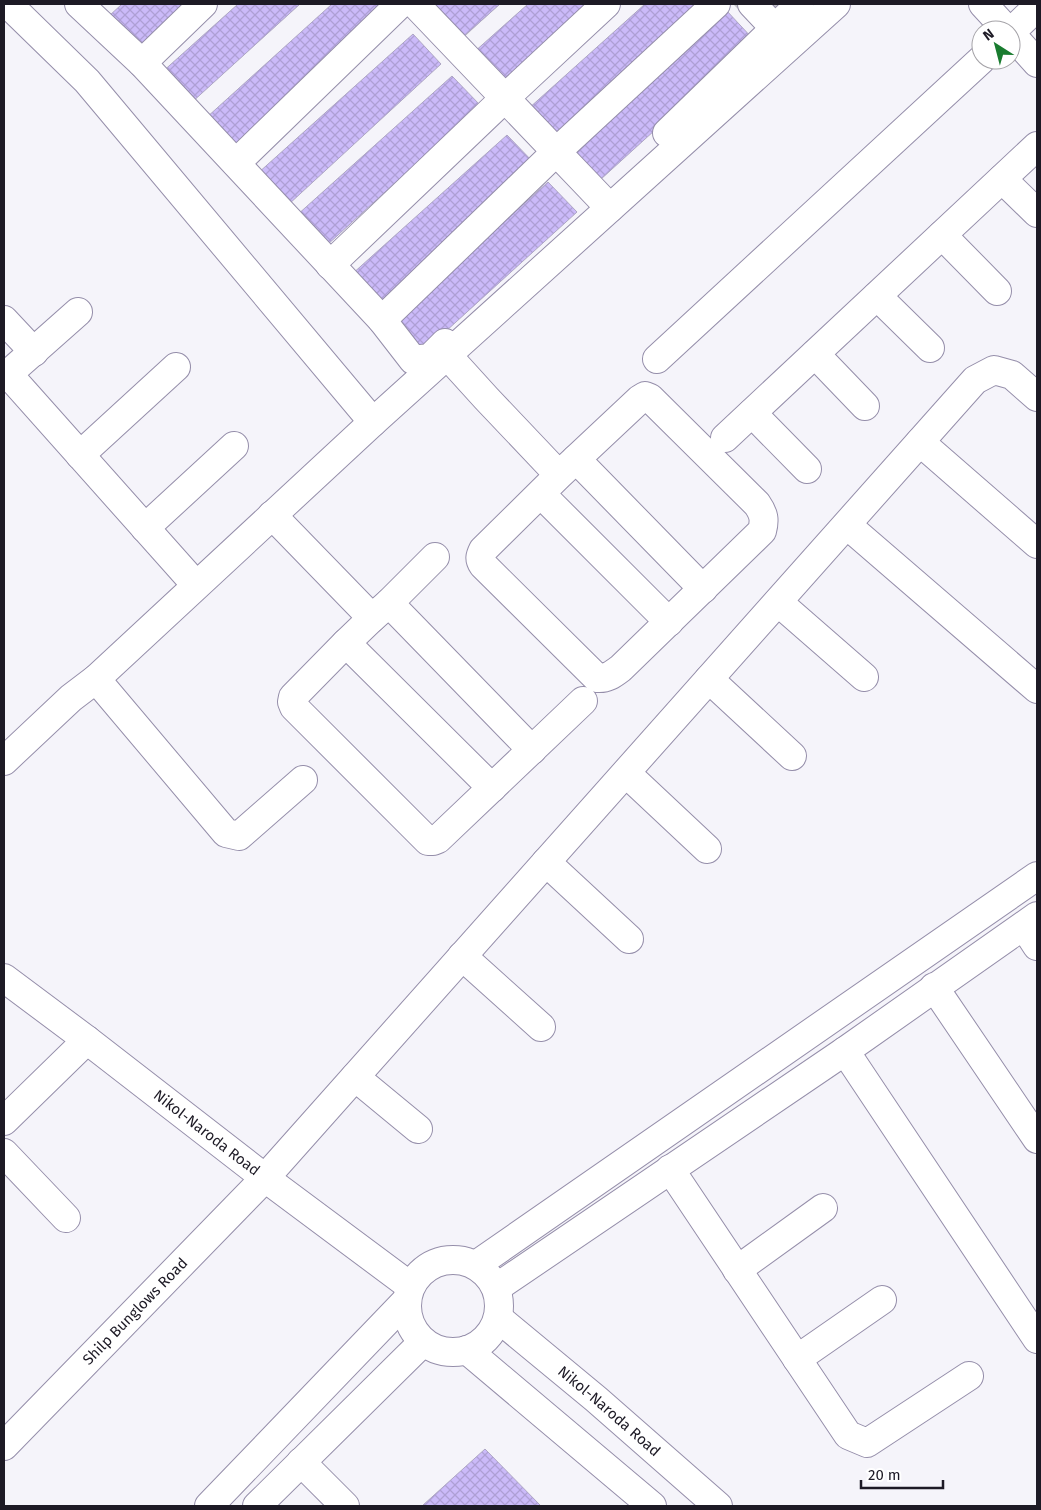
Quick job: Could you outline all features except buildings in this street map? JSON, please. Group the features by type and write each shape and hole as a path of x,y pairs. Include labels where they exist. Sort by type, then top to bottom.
{"street":[{"path":"8,4 87,82 373,422"},
{"path":"79,4 142,63 236,163 382,320 413,360 430,358 605,203"},
{"path":"142,63 203,4"},
{"path":"236,163 400,4"},
{"path":"415,4 605,203"},
{"path":"330,265 606,4"},
{"path":"382,320 556,152 716,4"},
{"path":"752,4 782,36"},
{"path":"782,36 800,4"},
{"path":"4,761 70,698 96,679 447,355 782,36 836,4"},
{"path":"983,4 998,20"},
{"path":"1021,23 1037,8"},
{"path":"1021,45 1037,63"},
{"path":"657,359 971,69"},
{"path":"725,438 1037,146"},
{"path":"1002,179 1037,213"},
{"path":"942,235 997,291"},
{"path":"877,296 930,348"},
{"path":"78,312 34,352 6,372 196,586"},
{"path":"4,320 34,352"},
{"path":"814,354 865,406"},
{"path":"447,355 559,476 669,622"},
{"path":"80,455 176,367"},
{"name":"Shilp Bunglows Road","path":"4,1446 265,1178 975,380 994,370 1012,375 1037,397"},
{"path":"645,396 650,398 757,504 762,512 765,522 762,531 703,589 621,668 604,679 597,678 483,565 480,561 480,556 483,550 559,476 645,396"},
{"path":"752,413 807,469"},
{"path":"920,442 1037,544"},
{"path":"145,528 234,446"},
{"path":"559,476 703,589"},
{"path":"272,515 532,750"},
{"path":"847,524 1037,689"},
{"path":"435,556 293,697 292,702 301,714 421,834 428,840 438,839 583,701"},
{"path":"778,602 864,676"},
{"path":"346,643 492,788"},
{"path":"96,679 226,833 239,836 303,780"},
{"path":"710,679 792,756"},
{"path":"626,773 707,848"},
{"path":"546,862 629,939"},
{"path":"476,1265 1037,876"},
{"path":"496,1288 845,1051 934,987 1033,929"},
{"path":"462,956 541,1027"},
{"name":"Nikol-Naroda Road","path":"4,978 265,1178 408,1294"},
{"path":"934,987 1037,1139"},
{"path":"4,1121 87,1040"},
{"path":"845,1051 1036,1336"},
{"path":"355,1077 418,1129"},
{"path":"4,1153 66,1218"},
{"path":"670,1169 848,1435 867,1443 969,1376"},
{"path":"737,1270 824,1208"},
{"path":"209,1506 408,1294 419,1274 432,1265 446,1260 462,1260 476,1265 488,1275 496,1288 499,1303 498,1318 492,1332 481,1343 467,1350 452,1353 437,1350 423,1342 413,1331 407,1317 408,1294"},
{"path":"797,1359 882,1300"},
{"name":"Nikol-Naroda Road","path":"498,1318 596,1399 718,1506"},
{"path":"257,1506 423,1342"},
{"path":"467,1350 652,1506"},
{"path":"300,1462 345,1506"}]}
